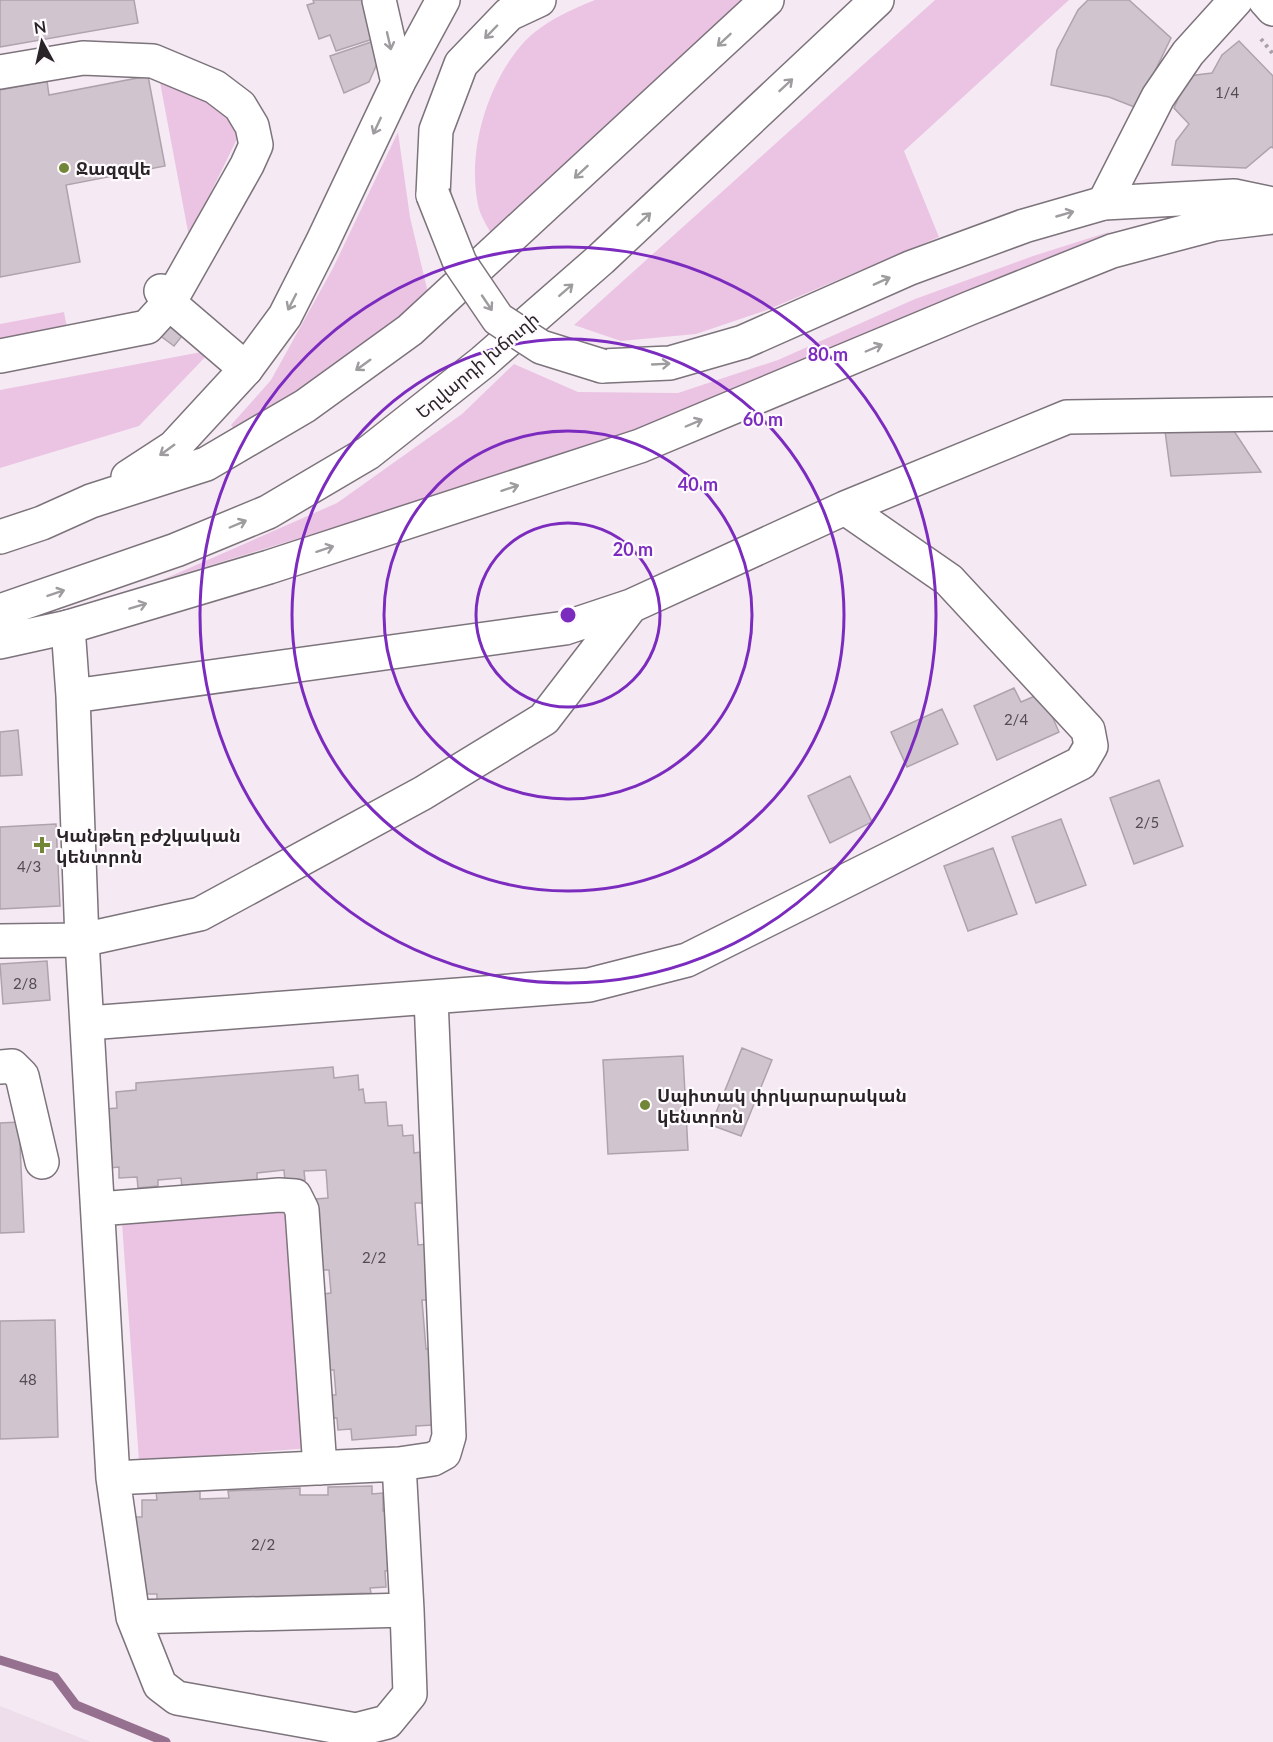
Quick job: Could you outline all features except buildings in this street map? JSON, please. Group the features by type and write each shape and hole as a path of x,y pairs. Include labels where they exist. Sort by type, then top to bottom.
{"main road":[{"path":"379,0 398,83"},
{"path":"91,501 174,447 246,369 285,316 398,83 443,0"},
{"path":"539,0 509,14 461,64 436,130 433,195 460,264 498,320 541,347 602,366 670,363 743,342 910,268 1024,226 1104,203 1234,196 1273,204"},
{"path":"0,537 42,523 91,501 206,464 305,406 410,330 767,0"},
{"name":"Եղվարդի խճուղի","path":"0,611 176,550 268,512 368,453 483,362 601,259 878,0"},
{"path":"1104,203 1158,97 1188,53 1236,0"},
{"path":"1265,0 1273,9"},
{"path":"0,72 83,58 153,61 215,87 240,106 252,126 256,145 247,165 147,327 0,356"},
{"path":"0,642 68,627 269,567 640,446 1112,251 1214,224 1273,217"},
{"path":"165,297 246,369"},
{"path":"73,696 565,628 631,606 845,508 1067,417 1273,414"},
{"path":"88,1023 589,985 687,960 1081,763 1091,747 1088,730 949,580 845,508"},
{"path":"0,941 82,940 200,914 423,794 544,719 631,606"},
{"path":"68,627 73,696 82,940 113,1478 133,1617 160,1685 177,1698 356,1730 387,1722 410,1694 399,1464"},
{"path":"113,1478 399,1464 434,1459 444,1452 449,1436 431,998"},
{"path":"0,1067 12,1066 22,1076 42,1162"},
{"path":"98,1209 279,1195 295,1196 302,1210 320,1468"},
{"path":"133,1617 407,1610"}],"shaded area":[{"path":"595,0 747,0 492,235 479,209 475,184 478,141 490,97 511,59 531,35 557,17"},
{"path":"935,0 1069,0 904,151 939,237 767,310 696,334 621,341 574,325"},
{"path":"159,77 232,115 239,132 189,237"},
{"path":"398,132 410,217 429,297 400,324 237,433 231,425 271,380 333,268"},
{"path":"1112,231 632,432 470,486 162,580 337,503 462,414 514,364 578,392 678,393 778,360 915,299 1033,256"},
{"path":"64,312 68,333 0,345 0,324"},
{"path":"212,350 139,426 0,468 0,390"},
{"path":"294,1210 311,1448 139,1461 122,1223"},
{"path":"0,1706 91,1742 0,1742"}],"waterway":[{"path":"0,1660 55,1677 76,1705 166,1742"}],"place":[{"name":"Ջազզվե","path":"64,168"},
{"name":"Կանթեղ բժշկական կենտրոն","path":"42,845"},
{"name":"Սպիտակ փրկարարական կենտրոն","path":"645,1105"}]}
